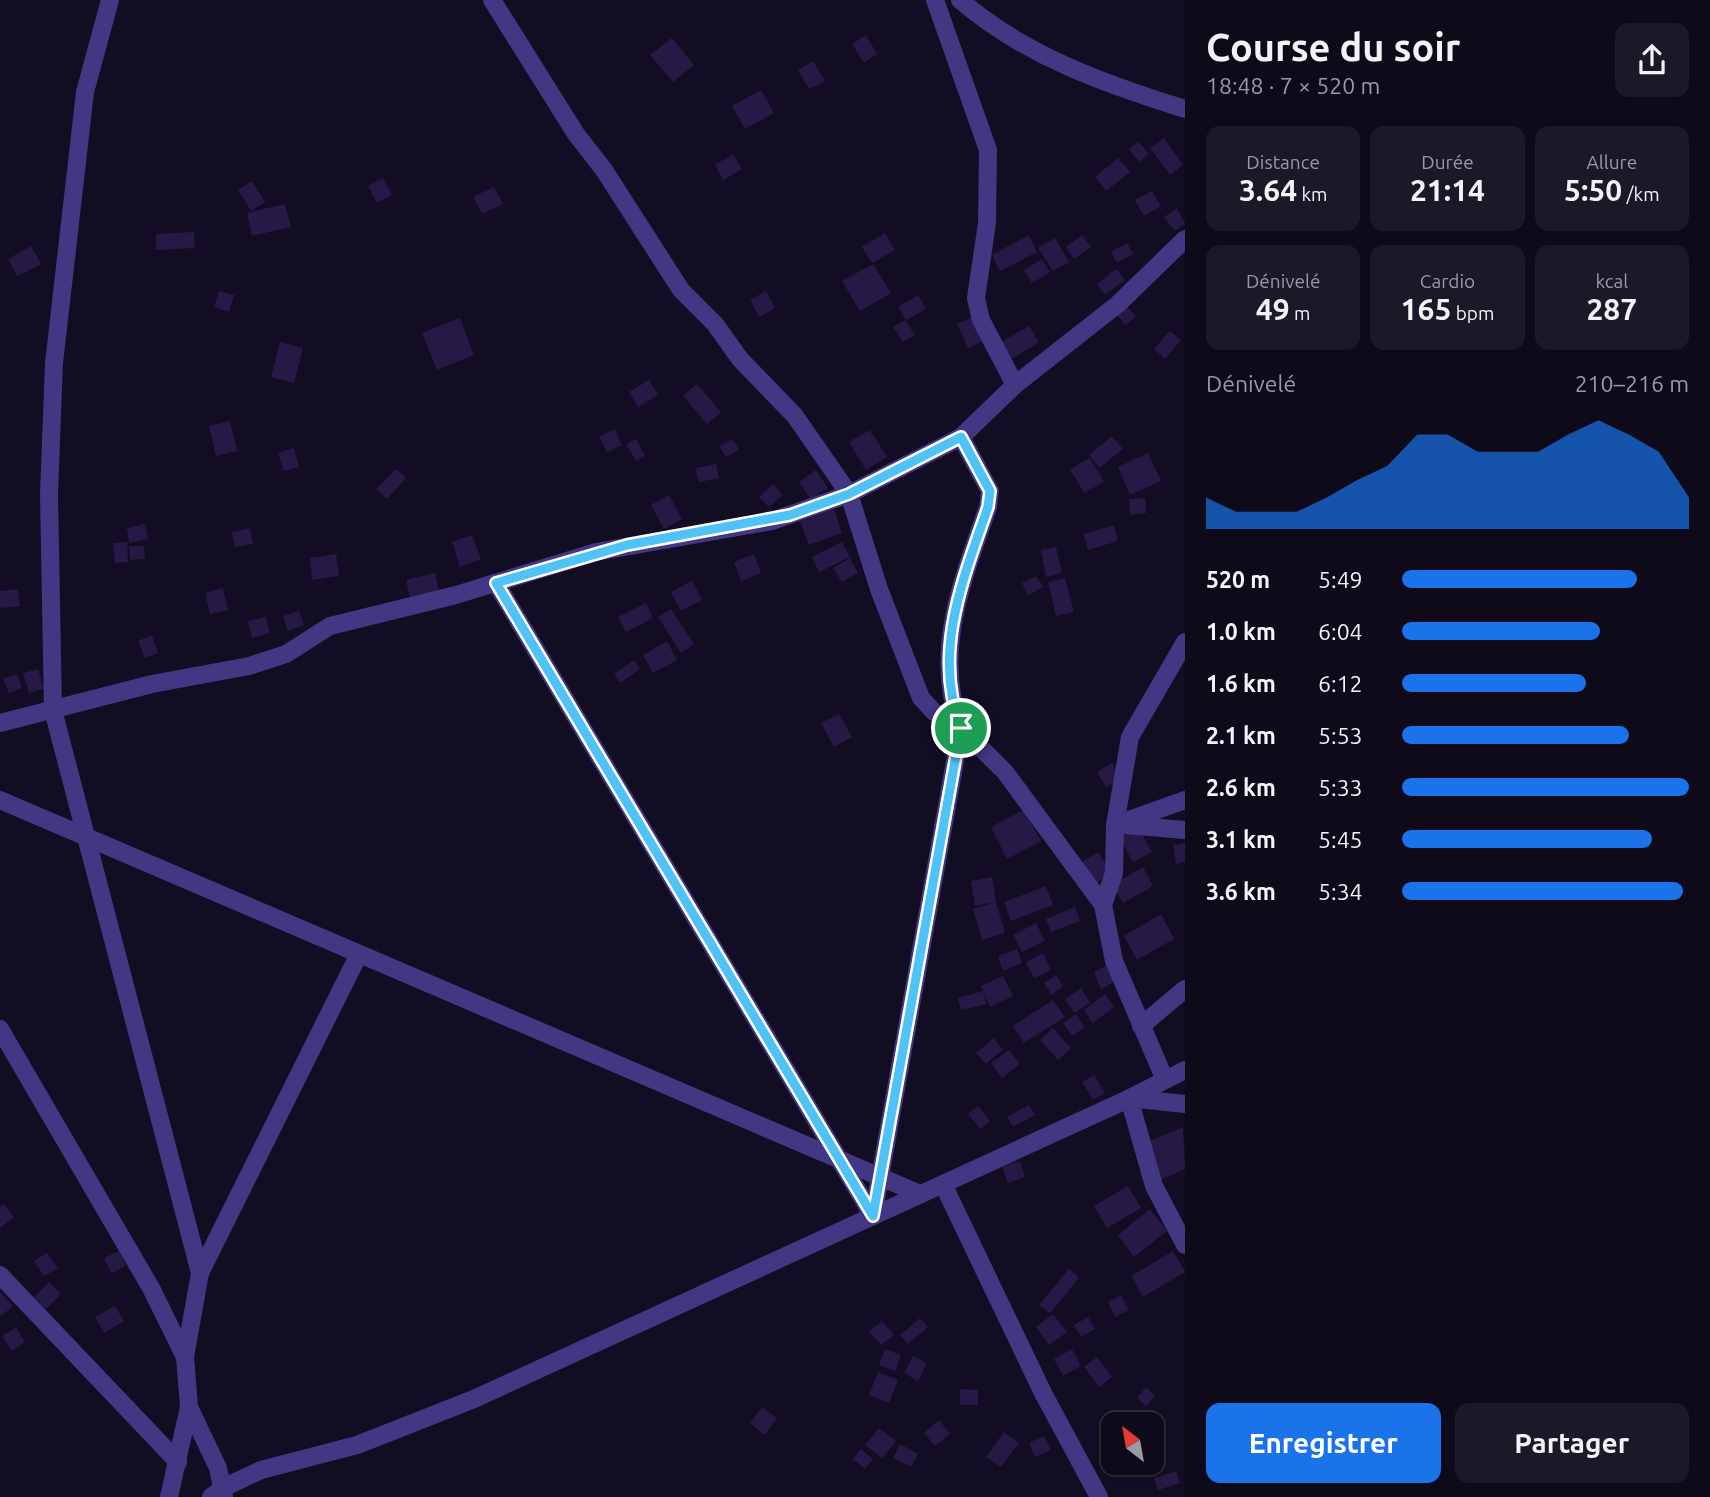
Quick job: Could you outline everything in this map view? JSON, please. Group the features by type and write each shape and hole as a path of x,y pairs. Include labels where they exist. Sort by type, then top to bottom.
{"street":[{"path":"110,0 85,92 54,363 49,494 53,710 200,1273"},
{"path":"492,0 576,134 604,170 681,290 715,324 740,359 801,424 849,494 879,589 921,698 934,712 961,728 1004,772 1103,905 1114,961 1166,1080"},
{"path":"935,0 988,150 987,223 976,298 981,320 1015,385"},
{"path":"960,0 1000,29 1055,62 1185,108"},
{"path":"0,723 152,684 249,666 286,654 330,626 496,583 617,547 772,520 849,494 961,437 1015,385 1118,304 1185,239"},
{"path":"873,1216 961,728 952,706 949,657 952,619 988,507 990,491 961,437"},
{"path":"496,583 873,1216"},
{"path":"1103,905 1114,873 1115,825 1130,737 1185,642"},
{"path":"0,800 920,1194"},
{"path":"1115,825 1185,800"},
{"path":"1115,825 1185,830"},
{"path":"169,1497 189,1407 186,1357 200,1273 359,954"},
{"path":"1142,1026 1185,989"},
{"path":"0,1029 151,1288 186,1357"},
{"path":"189,1407 206,1439 219,1494 261,1470 357,1445 423,1420 943,1184 1185,1070"},
{"path":"1129,1098 1185,1104"},
{"path":"1129,1098 1154,1186 1185,1245"},
{"path":"943,1184 1044,1393 1098,1497"},
{"path":"0,1275 178,1462"}],"building":[{"path":"866,35 877,54 864,63 852,44"},
{"path":"672,38 694,65 673,82 650,55"},
{"path":"813,61 825,81 809,89 798,70"},
{"path":"761,90 774,113 745,129 732,106"},
{"path":"1164,138 1183,165 1170,175 1150,148"},
{"path":"1139,142 1149,154 1139,162 1129,149"},
{"path":"733,154 742,169 723,180 715,165"},
{"path":"1118,158 1130,172 1106,191 1095,177"},
{"path":"383,178 392,195 377,203 368,186"},
{"path":"252,181 265,202 251,211 238,190"},
{"path":"494,187 503,204 482,214 473,197"},
{"path":"1152,191 1161,206 1144,216 1135,200"},
{"path":"285,204 291,227 252,236 247,213"},
{"path":"1177,208 1185,224 1175,231 1164,217"},
{"path":"194,232 195,248 156,250 156,234"},
{"path":"885,233 895,250 872,263 862,247"},
{"path":"1029,235 1037,252 1000,271 992,255"},
{"path":"1082,235 1091,247 1074,259 1066,247"},
{"path":"1055,238 1069,262 1053,271 1038,248"},
{"path":"1127,243 1133,254 1117,263 1111,252"},
{"path":"31,246 41,264 17,276 8,259"},
{"path":"1042,259 1050,272 1032,283 1024,270"},
{"path":"873,264 891,293 860,311 842,281"},
{"path":"1116,269 1125,280 1105,295 1097,284"},
{"path":"219,291 234,295 229,312 214,307"},
{"path":"766,291 775,308 759,317 750,300"},
{"path":"918,295 926,309 906,320 898,307"},
{"path":"1125,304 1136,317 1125,325 1115,312"},
{"path":"972,317 983,341 968,348 957,324"},
{"path":"460,318 474,355 437,370 422,333"},
{"path":"905,320 915,335 903,342 893,327"},
{"path":"1029,326 1039,342 1012,359 1001,342"},
{"path":"1170,331 1181,340 1165,359 1154,349"},
{"path":"280,342 303,348 294,383 271,377"},
{"path":"649,380 658,395 638,407 629,392"},
{"path":"697,384 721,412 707,424 683,396"},
{"path":"230,421 237,451 216,456 209,426"},
{"path":"615,429 622,445 607,452 599,436"},
{"path":"870,430 887,457 866,470 849,442"},
{"path":"1112,436 1123,449 1099,468 1089,455"},
{"path":"636,439 645,456 636,461 626,444"},
{"path":"733,439 739,450 726,457 719,446"},
{"path":"294,448 299,467 284,471 278,453"},
{"path":"1148,453 1161,481 1130,495 1118,467"},
{"path":"1090,458 1104,482 1084,493 1070,469"},
{"path":"716,464 719,478 699,482 695,468"},
{"path":"396,469 406,478 387,499 376,489"},
{"path":"816,470 828,488 810,499 799,482"},
{"path":"773,484 783,495 769,507 759,497"},
{"path":"669,495 682,519 664,529 651,505"},
{"path":"1145,498 1146,513 1130,515 1129,499"},
{"path":"834,509 842,533 809,545 800,521"},
{"path":"145,524 148,539 129,543 127,528"},
{"path":"1114,525 1118,541 1088,550 1084,534"},
{"path":"250,528 253,544 235,547 232,532"},
{"path":"472,535 481,559 460,567 452,542"},
{"path":"127,542 128,562 115,563 113,543"},
{"path":"842,542 850,557 819,572 812,557"},
{"path":"129,546 144,546 145,559 130,560"},
{"path":"1056,547 1062,573 1046,577 1041,550"},
{"path":"336,554 339,576 312,580 310,558"},
{"path":"754,554 761,573 741,581 734,562"},
{"path":"850,558 858,573 842,582 833,568"},
{"path":"435,573 440,595 411,601 406,580"},
{"path":"1036,576 1043,587 1028,595 1022,583"},
{"path":"1065,578 1074,612 1056,616 1048,582"},
{"path":"692,581 702,600 681,611 671,592"},
{"path":"223,588 228,610 210,614 205,593"},
{"path":"18,589 20,606 0,608 0,591"},
{"path":"646,603 653,618 626,632 618,617"},
{"path":"671,609 694,644 681,653 658,617"},
{"path":"299,611 304,625 288,631 283,616"},
{"path":"266,617 270,633 252,638 248,621"},
{"path":"152,635 158,653 145,658 138,641"},
{"path":"667,641 677,660 653,673 643,655"},
{"path":"634,660 640,669 620,683 614,674"},
{"path":"38,669 44,689 29,693 23,673"},
{"path":"17,674 22,688 9,693 3,679"},
{"path":"839,714 852,737 834,747 821,723"},
{"path":"1112,763 1121,779 1106,787 1097,772"},
{"path":"1024,810 1041,841 1007,859 991,827"},
{"path":"1138,827 1152,852 1133,862 1119,837"},
{"path":"1185,843 1185,862 1176,864 1173,845"},
{"path":"1098,852 1111,873 1093,885 1079,864"},
{"path":"1143,867 1153,886 1123,903 1112,885"},
{"path":"992,877 996,902 975,906 971,881"},
{"path":"1046,886 1053,905 1011,921 1004,902"},
{"path":"996,902 1005,933 982,940 973,909"},
{"path":"1075,907 1080,921 1051,932 1046,919"},
{"path":"1161,914 1174,939 1137,960 1124,936"},
{"path":"1036,923 1045,941 1022,952 1013,935"},
{"path":"1017,949 1022,963 1003,971 998,956"},
{"path":"1043,953 1051,970 1034,978 1026,962"},
{"path":"1108,965 1115,982 1101,989 1094,972"},
{"path":"1056,975 1063,986 1052,995 1044,983"},
{"path":"1003,976 1013,996 990,1007 981,986"},
{"path":"1081,988 1090,1003 1074,1013 1065,999"},
{"path":"983,991 987,1004 961,1010 958,998"},
{"path":"1105,994 1114,1007 1093,1023 1084,1010"},
{"path":"1053,1000 1065,1017 1024,1043 1013,1026"},
{"path":"1076,1014 1085,1027 1072,1036 1063,1023"},
{"path":"1053,1028 1071,1048 1058,1060 1040,1040"},
{"path":"994,1038 1003,1050 986,1064 976,1053"},
{"path":"1009,1050 1020,1064 1002,1078 991,1063"},
{"path":"1094,1075 1105,1093 1093,1100 1082,1082"},
{"path":"1029,1105 1035,1115 1013,1127 1007,1117"},
{"path":"978,1106 990,1121 980,1129 968,1114"},
{"path":"1183,1127 1185,1169 1160,1180 1145,1143"},
{"path":"1020,1161 1025,1177 1008,1183 1002,1167"},
{"path":"1128,1186 1141,1208 1107,1228 1094,1206"},
{"path":"4,1204 14,1217 0,1228 0,1207"},
{"path":"1150,1209 1167,1231 1134,1257 1118,1235"},
{"path":"119,1251 126,1266 111,1273 104,1258"},
{"path":"1173,1251 1185,1272 1143,1297 1131,1276"},
{"path":"47,1253 58,1268 44,1276 34,1261"},
{"path":"1069,1269 1079,1278 1050,1313 1039,1305"},
{"path":"49,1282 61,1294 46,1309 34,1297"},
{"path":"0,1292 13,1306 1,1316 0,1315"},
{"path":"1121,1295 1129,1310 1115,1317 1108,1302"},
{"path":"115,1306 124,1321 104,1333 95,1317"},
{"path":"1053,1314 1067,1332 1049,1345 1036,1327"},
{"path":"1088,1317 1095,1329 1081,1337 1074,1325"},
{"path":"920,1318 928,1327 908,1344 900,1335"},
{"path":"882,1321 894,1335 881,1345 869,1331"},
{"path":"16,1327 25,1342 12,1351 2,1336"},
{"path":"885,1349 901,1355 895,1371 879,1365"},
{"path":"1072,1349 1081,1366 1063,1376 1054,1359"},
{"path":"913,1356 927,1363 918,1381 904,1373"},
{"path":"1097,1357 1112,1377 1099,1387 1084,1367"},
{"path":"878,1372 898,1380 889,1403 869,1395"},
{"path":"1146,1387 1155,1396 1146,1406 1137,1398"},
{"path":"960,1389 978,1390 978,1405 960,1405"},
{"path":"762,1407 777,1418 765,1435 750,1423"},
{"path":"939,1420 950,1434 935,1446 924,1433"},
{"path":"879,1428 896,1441 882,1458 865,1445"},
{"path":"1004,1432 1019,1443 1001,1467 986,1457"},
{"path":"1044,1436 1051,1450 1035,1457 1029,1443"},
{"path":"900,1444 918,1454 911,1467 893,1458"},
{"path":"861,1449 873,1459 865,1469 853,1459"},
{"path":"1176,1471 1180,1483 1158,1490 1154,1478"}],"route":[{"path":"961,437 990,491 988,507 952,619 949,657 952,706 961,728 880,1177 873,1216 496,583 596,552 790,515 849,494 961,437"}]}
